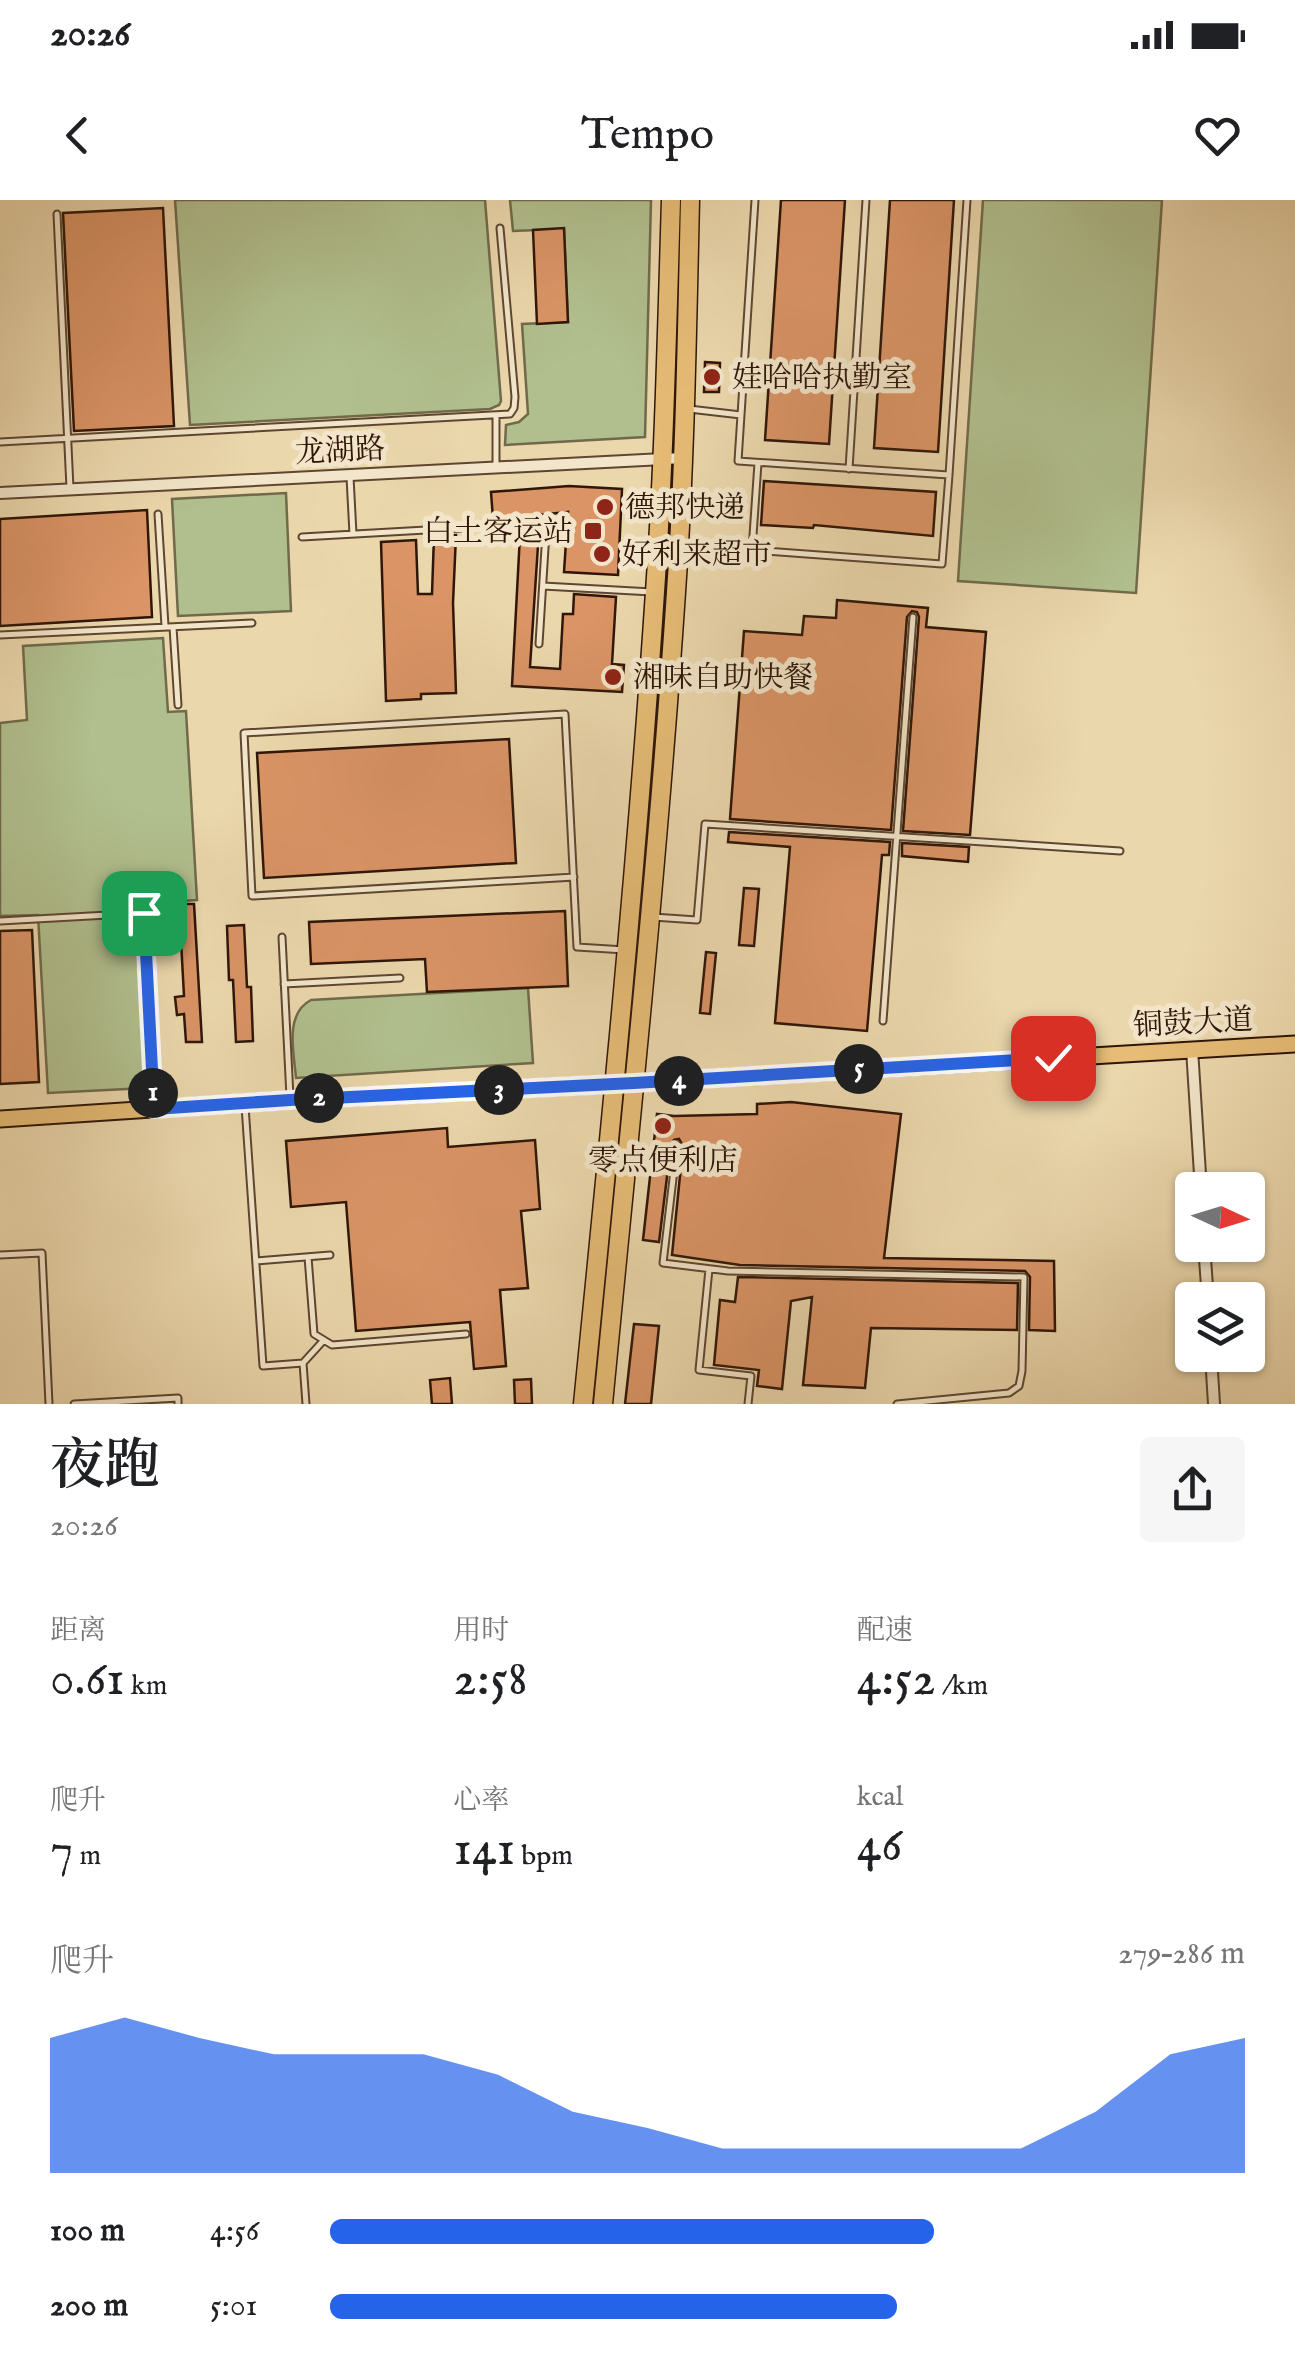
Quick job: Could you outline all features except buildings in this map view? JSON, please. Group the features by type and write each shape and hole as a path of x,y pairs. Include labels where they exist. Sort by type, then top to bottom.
{"highway":[{"path":"583,1404 628,951 655,592 672,200"},
{"path":"603,1404 651,917 676,592 690,200"}],"main road":[{"name":"铜鼓大道","path":"0,1119 1295,1044"}],"street":[{"name":"龙湖路","path":"0,493 683,458"},
{"path":"1192,1049 1200,1172"},
{"path":"1212,1372 1214,1404"}],"lane":[{"path":"755,200 738,461 948,476"},
{"path":"849,469 866,200"},
{"path":"758,463 752,550 942,564 967,200"},
{"path":"57,214 70,488"},
{"path":"0,442 510,414 515,403 500,228"},
{"path":"685,408 741,415"},
{"path":"496,416 496,466"},
{"path":"350,474 353,534"},
{"path":"158,514 165,627"},
{"path":"302,538 479,527"},
{"path":"540,644 546,532"},
{"path":"543,586 655,592"},
{"path":"883,1022 912,617"},
{"path":"0,635 252,623"},
{"path":"174,627 178,705"},
{"path":"574,877 252,896 244,732 565,714 574,877 577,947 628,951"},
{"path":"651,917 697,920 705,824 1120,850"},
{"path":"0,921 144,913 154,1109"},
{"path":"282,937 290,1100"},
{"path":"284,984 400,978"},
{"path":"245,1103 263,1366 304,1363"},
{"path":"676,1145 664,1263 728,1272 1024,1276 1019,1386 1009,1393 897,1404"},
{"path":"0,1255 42,1253 49,1404"},
{"path":"256,1261 330,1255"},
{"path":"308,1257 314,1334 332,1345 466,1334"},
{"path":"709,1269 699,1370 751,1376 748,1404"},
{"path":"306,1404 304,1363 323,1340"},
{"path":"74,1404 178,1398 178,1404"}],"green space":[{"path":"175,200 485,200 499,405 490,409 190,425"},
{"path":"510,200 651,200 645,437 505,445 506,425 519,422 528,414 522,324 568,322 564,229 513,231"},
{"path":"983,200 1162,200 1136,593 958,581"},
{"path":"286,493 291,611 178,616 172,499"},
{"path":"163,638 168,712 186,711 197,900 134,904 146,1088 48,1093 38,915 0,916 0,723 27,720 23,646"},
{"path":"528,988 533,1063 296,1078 294,1024 303,1006 311,1000"}],"place":[{"name":"娃哈哈执勤室","path":"712,377"},
{"name":"德邦快递","path":"605,507"},
{"name":"白土客运站","path":"593,531"},
{"name":"好利来超市","path":"602,554"},
{"name":"湘味自助快餐","path":"613,677"},
{"name":"零点便利店","path":"663,1126"}],"route":[{"path":"144,913 154,1109 1053,1058"}]}
